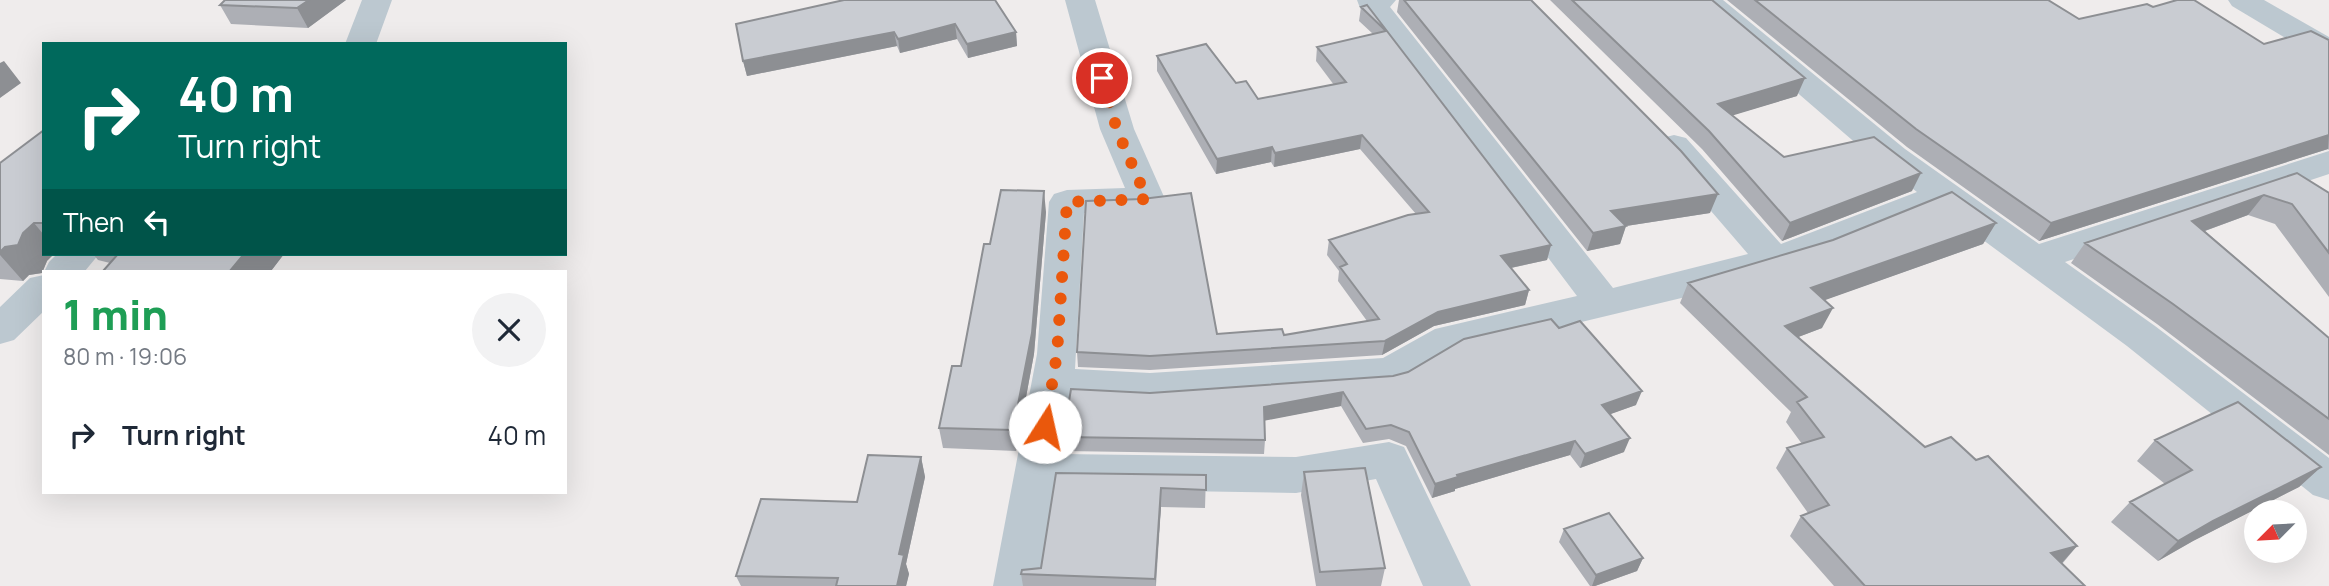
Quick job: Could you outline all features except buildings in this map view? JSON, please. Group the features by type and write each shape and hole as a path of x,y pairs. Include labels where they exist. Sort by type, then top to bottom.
{"street":[{"path":"361,42 377,0"},
{"path":"1017,586 1057,354 1067,202 1147,199 1117,130 1080,0"},
{"path":"1381,0 1371,2 1604,303"},
{"path":"1705,0 1893,158 2141,336 2329,482"},
{"path":"2243,0 2325,48 2329,47"},
{"path":"1650,122 1688,159 1774,260"},
{"path":"2033,259 2329,162"},
{"path":"1052,383 1150,388 1390,373 1449,339 1706,280 1809,249 1945,194"},
{"path":"63,270 78,256"},
{"path":"0,330 42,290"},
{"path":"1037,471 1296,475 1389,458 1447,586"}],"route":[{"path":"1045,427 1057,354 1067,202 1147,199 1117,130 1102,78"}]}
